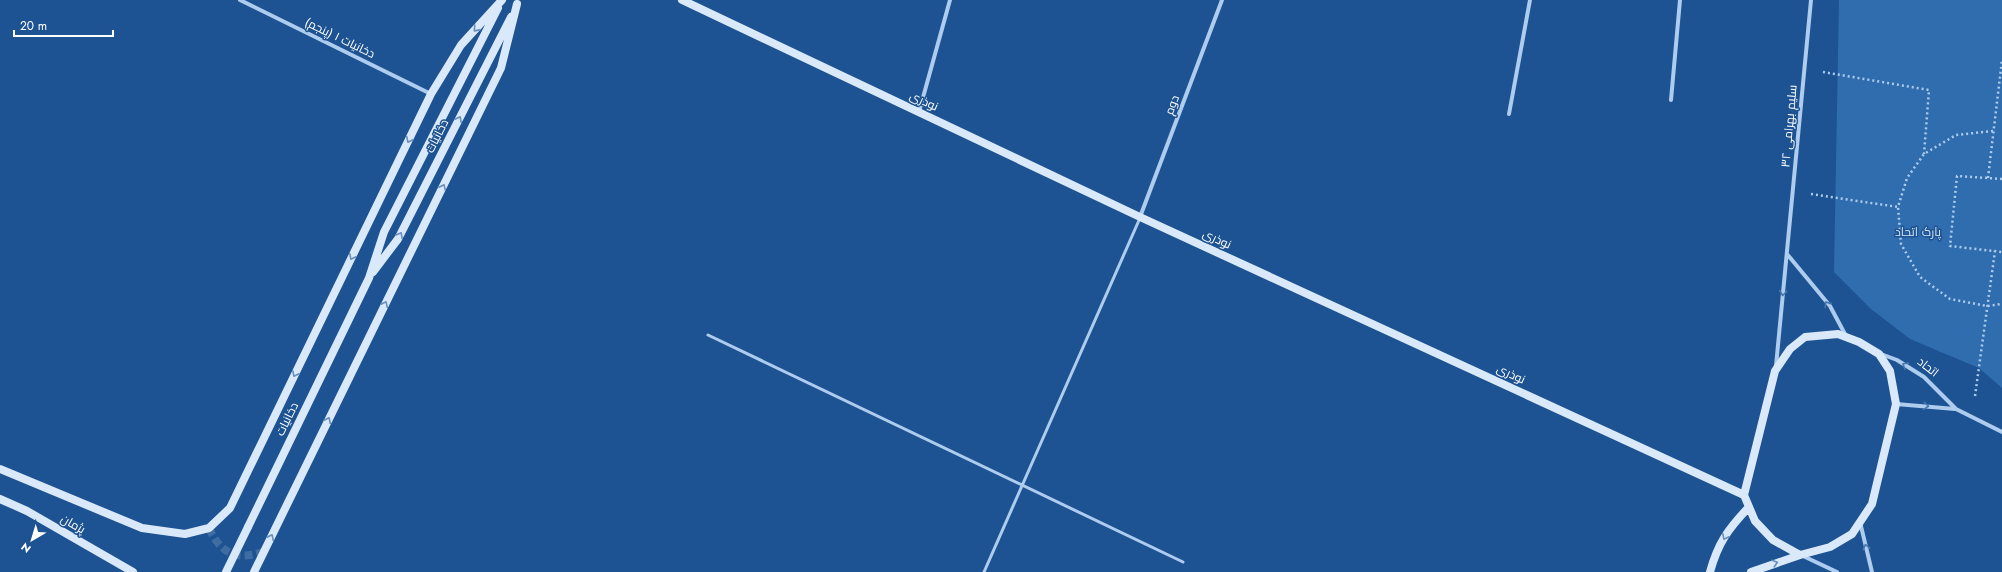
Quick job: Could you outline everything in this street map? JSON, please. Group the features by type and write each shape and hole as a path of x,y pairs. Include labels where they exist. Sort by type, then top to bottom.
{"main road":[{"path":"0,469 142,528 185,534 210,528 230,508 431,94 461,45 502,0"},
{"name":"دخانیات","path":"226,572 369,278 384,232 502,0"},
{"name":"نوذری","path":"682,0 1140,217 1744,494"},
{"path":"254,572 501,68 519,2"},
{"name":"دخانیات","path":"369,278 398,239 519,2"},
{"path":"1751,572 1800,555 1830,547 1852,534 1872,504 1896,404 1890,370 1879,354 1859,342 1838,334 1805,337 1790,348 1775,371 1744,494 1755,521 1773,540 1800,555"},
{"name":"پژمان","path":"0,499 27,511 133,572"},
{"path":"1710,572 1714,557 1729,527 1749,507"}],"street":[{"name":"دخانیات ۱ (پنجم)","path":"240,0 431,94"},
{"path":"919,112 950,0"},
{"name":"دوم","path":"1140,217 1222,0"},
{"path":"1509,114 1530,0"},
{"path":"1672,100 1680,0"},
{"name":"سلیم بهرامی ۳۲","path":"1775,371 1811,0"},
{"path":"1787,254 1830,306 1847,338"},
{"name":"اتحاد","path":"1879,354 1897,360 1924,377 1956,408 2002,432"},
{"name":"اتحاد","path":"1896,404 1956,408"},
{"path":"1860,522 1872,572"},
{"path":"1800,555 1837,572"}],"lane":[{"path":"984,572 1140,217"},
{"path":"708,335 1183,562"}],"path":[{"path":"1988,178 2002,60"},
{"path":"1804,69 1929,90 1924,154"},
{"path":"1997,98 2002,100"},
{"path":"1993,131 1956,135 1924,154 1907,178 1898,207 1901,244 1920,277 1950,299 1987,306 2002,304"},
{"path":"2002,179 1957,176 1950,246 2002,252"},
{"path":"1793,191 1898,207"},
{"path":"1972,416 1995,251"}],"green space":[{"name":"پارک اتحاد","path":"1839,0 2002,0 2002,388 1979,368 1910,339 1871,309 1834,272"}],"tunnel":[{"path":"209,528 218,544 230,553 245,556 263,552"}]}
